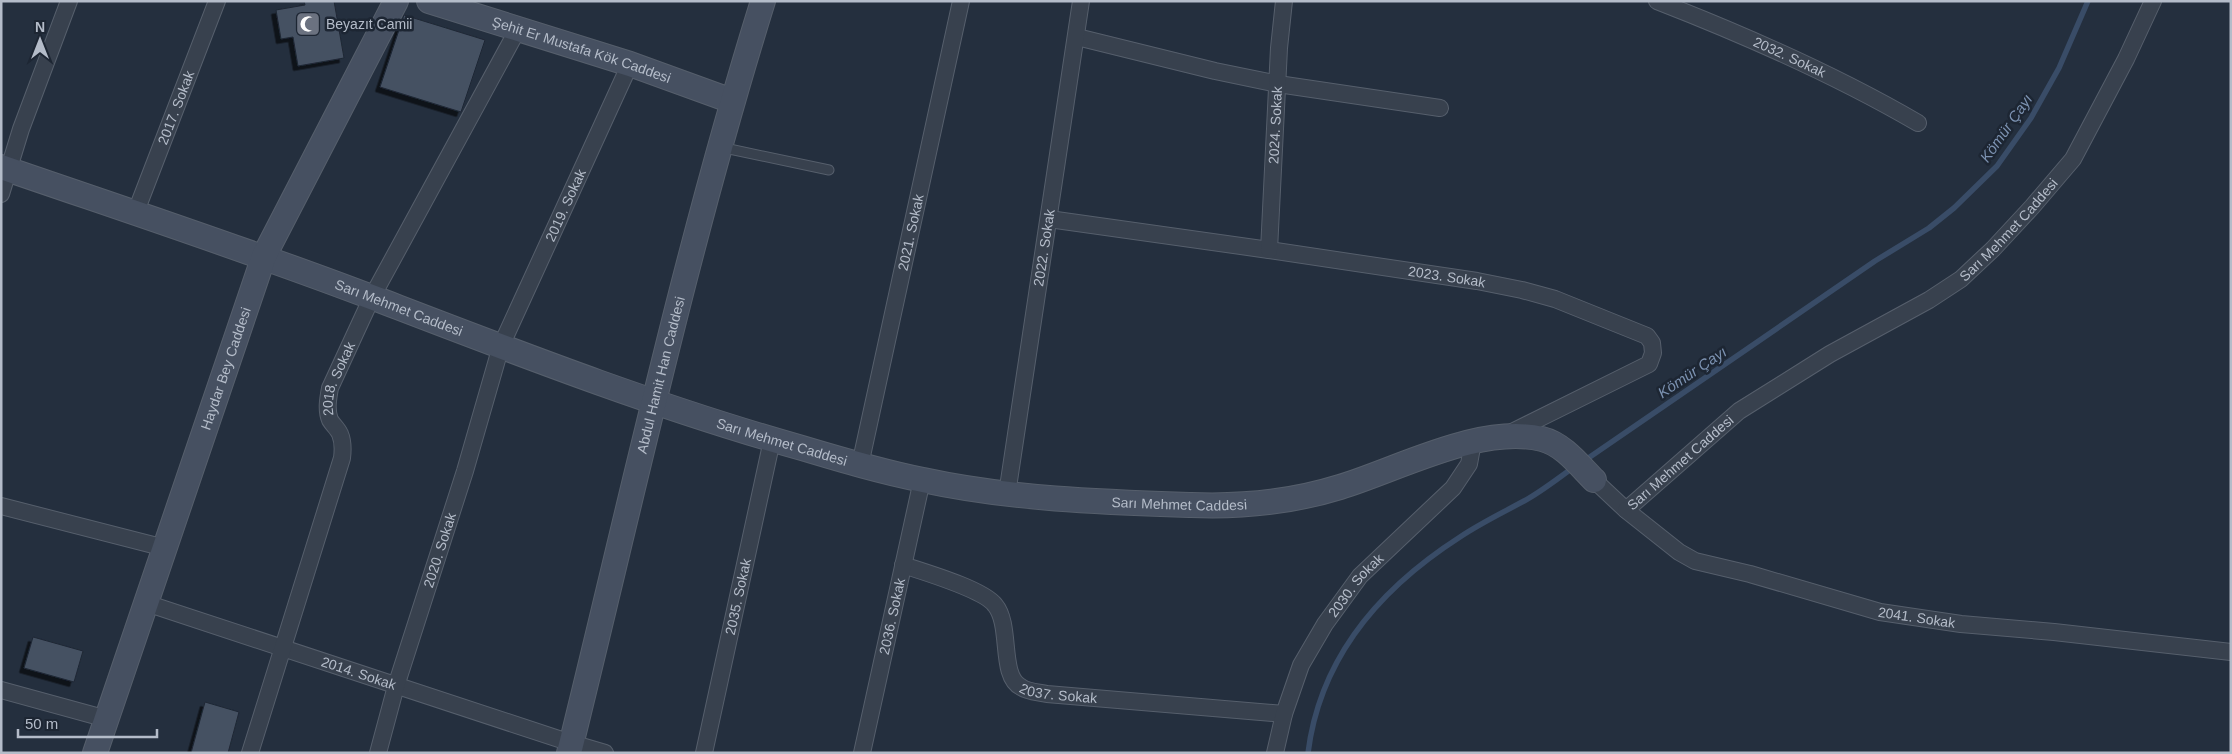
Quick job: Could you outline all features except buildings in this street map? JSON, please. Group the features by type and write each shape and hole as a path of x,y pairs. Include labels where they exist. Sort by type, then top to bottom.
{"street":[{"path":"1,194 5,168 70,1"},
{"name":"2017. Sokak","path":"135,214 217,1"},
{"name":"Haydar Bey Caddesi","path":"95,753 264,256 396,1"},
{"name":"Şehit Er Mustafa Kök Caddesi","path":"429,1 630,64 732,101"},
{"name":"Abdul Hamit Han Caddesi","path":"570,748 654,403 720,147 763,1"},
{"name":"2021. Sokak","path":"860,465 961,1"},
{"name":"2022. Sokak","path":"1007,494 1081,1"},
{"name":"2024. Sokak","path":"1269,250 1284,1"},
{"name":"2032. Sokak","path":"1657,1 1730,29 1803,61 1869,94 1918,123"},
{"name":"Sarı Mehmet Caddesi","path":"5,168 135,214 264,256 654,403 772,440 922,480 1007,494 1196,506 1274,502 1338,488 1430,455 1473,442 1503,436 1539,438 1552,442 1626,510 1739,411 1830,354 1929,300 1961,279 1993,249 2032,208 2072,159 2126,60 2153,1"},
{"name":"2018. Sokak","path":"250,753 342,458 343,446 340,432 331,421 328,412 327,400 330,388 372,297 518,29"},
{"path":"1077,37 1215,72 1278,84 1440,108"},
{"name":"2019. Sokak","path":"501,346 630,64"},
{"name":"2023. Sokak","path":"1049,219 1477,281 1522,290 1555,299 1622,325 1646,336 1652,343 1653,353 1649,364 1503,436"},
{"name":"2020. Sokak","path":"378,753 396,686 465,471 501,346"},
{"name":"2035. Sokak","path":"704,753 772,440"},
{"name":"2030. Sokak","path":"1275,753 1284,714 1301,665 1325,624 1360,576 1453,488 1469,464 1473,442"},
{"name":"2036. Sokak","path":"862,753 922,480"},
{"path":"1,506 165,548"},
{"name":"2041. Sokak","path":"1626,510 1679,552 1695,561 1760,577 1880,612 1961,624 2054,632 2231,652"},
{"name":"2037. Sokak","path":"904,565 968,589 994,603 1002,613 1010,671 1014,681 1020,687 1047,694 1284,714"},
{"name":"2014. Sokak","path":"146,603 396,686 570,748 605,753"},
{"path":"1,690 107,719"}],"lane":[{"path":"720,147 829,170"}],"waterway":[{"name":"Kömür Çayı","path":"1584,461 1875,261 1929,228 1954,208 1997,166 2031,118 2059,68 2088,1"},
{"name":"Kömür Çayı","path":"1308,753 1315,718 1326,686 1341,656 1359,628 1381,602 1405,578 1460,537 1537,494 1574,467"}],"place":[{"name":"Beyazıt Camii","path":"308,24"}]}
